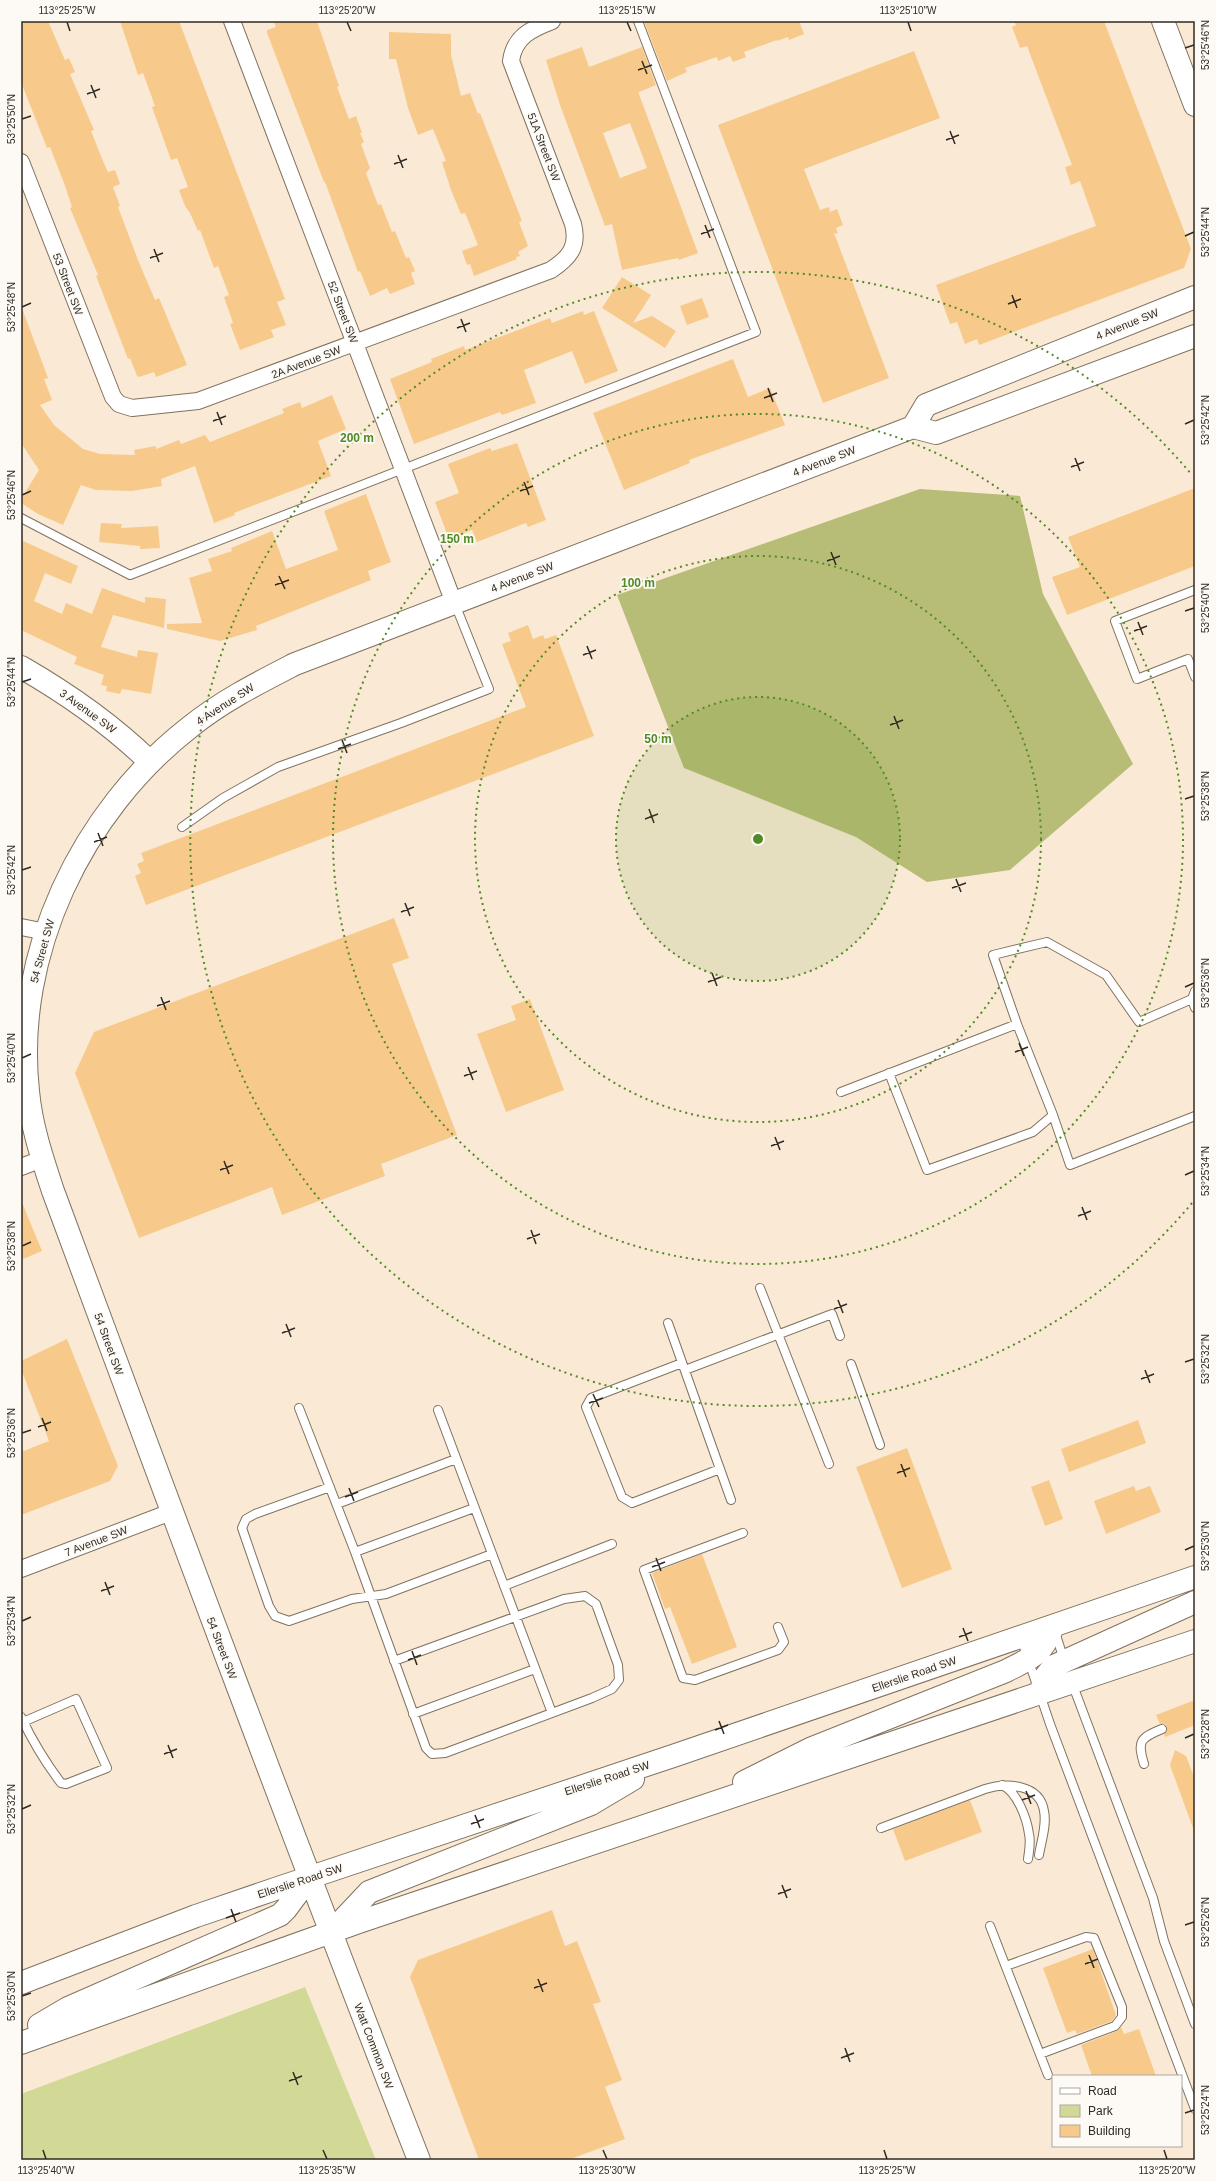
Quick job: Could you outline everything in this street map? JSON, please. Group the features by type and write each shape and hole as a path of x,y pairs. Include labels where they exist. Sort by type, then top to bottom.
{"main road":[{"path":"1163,21 1195,105"},
{"name":"4 Avenue SW","path":"150,762 189,727 220,704 254,684 295,664 913,427 926,405 1195,297"},
{"path":"913,427 936,433 1195,336"},
{"name":"3 Avenue SW","path":"21,667 78,702 111,726 150,762"},
{"name":"54 Street SW","path":"150,762 129,785 87,845 60,895 46,932 32,992 26,1044 28,1091 42,1159 171,1512 330,1932"},
{"name":"Ellerslie Road SW","path":"21,1983 196,1916 1021,1638 1195,1577"},
{"path":"1068,1671 1195,1602"},
{"path":"688,1812 776,1765 810,1749 1006,1671 1029,1660 1041,1651 1053,1627"},
{"path":"21,2043 330,1932 1040,1694 1045,1677 1054,1666 1068,1671 1195,1641"},
{"path":"330,1932 369,1892 591,1804 673,1756"},
{"path":"21,2036 68,2008 280,1915 286,1910 309,1878"},
{"name":"Watt Common SW","path":"330,1932 419,2160"}],"street":[{"name":"52 Street SW","path":"232,21 454,603"},
{"name":"51A Street SW","path":"552,21 528,32 515,45 511,61 573,224 575,233 572,250"},
{"name":"53 Street SW","path":"21,162 109,390 119,404"},
{"name":"2A Avenue SW","path":"119,404 132,408 143,408 198,401 551,270 568,258 572,250"},
{"path":"21,927 46,932"},
{"path":"21,1167 42,1159"},
{"name":"7 Avenue SW","path":"21,1570 171,1512"}],"lane":[{"path":"21,518 130,575 756,332 638,21"},
{"path":"1195,590 1115,621 1137,679 1188,659 1195,677"},
{"path":"182,827 223,798 278,767 401,723 489,689 454,603"},
{"path":"1195,1008 1193,995 1139,1022 1106,975 1046,942 992,955 1070,1165 1195,1116"},
{"path":"841,1092 1017,1024"},
{"path":"889,1073 927,1170 1033,1132 1053,1116"},
{"path":"760,1288 829,1464"},
{"path":"720,1469 632,1503 622,1497 586,1408 591,1398 779,1335 832,1314 840,1336"},
{"path":"668,1323 731,1500"},
{"path":"851,1364 880,1445"},
{"path":"299,1408 355,1552 370,1596 426,1748 432,1754 445,1753 552,1713 612,1689 619,1680 618,1665 596,1604 585,1596 564,1599 394,1661"},
{"path":"438,1410 552,1713"},
{"path":"337,1504 456,1458"},
{"path":"330,1487 246,1519 242,1528 269,1606 276,1616 290,1621 352,1599 386,1594 492,1554"},
{"path":"355,1552 474,1508"},
{"path":"743,1533 644,1570 683,1678 695,1680 778,1650 784,1642 778,1627"},
{"path":"504,1586 612,1544"},
{"path":"1053,1627 1153,1898 1164,1941 1195,2024"},
{"path":"1021,1638 1040,1694 1195,2109"},
{"path":"413,1714 535,1669"},
{"path":"76,1699 107,1768 66,1784 60,1783 32,1740 22,1720 76,1699"},
{"path":"1144,1764 1140,1751 1141,1742 1147,1735 1162,1729"},
{"path":"1001,1785 1008,1787 1015,1796 1028,1828 1030,1839 1028,1859"},
{"path":"881,1828 985,1789 1001,1785 1017,1786 1029,1790 1040,1801 1044,1812 1039,1855"},
{"path":"990,1926 1048,2075"},
{"path":"1006,1966 1086,1937 1094,1938 1122,2007 1122,2017 1115,2026 1040,2054"}],"green space":[{"path":"920,489 1020,496 1043,594 1133,764 1010,870 927,882 856,837 684,768 617,595"},
{"path":"305,1987 376,2160 21,2160 21,2094"}],"building":[{"path":"21,21 48,21 65,60 69,58 75,72 70,74 94,130 91,131 103,161 108,172 115,170 120,184 113,187 120,206 118,207 138,260 155,300 159,298 187,365 156,377 154,372 139,377 137,376 130,358 128,359 96,276 98,275 70,208 72,207 64,183 50,147 47,148 21,82"},
{"path":"120,21 179,21 285,299 277,302 286,325 271,330 274,337 240,350 230,324 233,323 224,297 229,295 218,266 214,268 200,230 198,231 190,213 185,206 179,190 188,187 177,158 171,160 152,107 155,106 143,73 138,75"},
{"path":"273,21 317,21 339,86 337,87 349,119 356,116 362,133 360,133 364,142 361,144 370,168 366,173 378,205 381,204 392,232 395,231 406,258 409,257 415,271 411,273 415,284 390,294 387,288 370,296 360,271 358,272 267,33 267,30 276,27"},
{"path":"644,21 799,21 804,34 789,40 788,37 777,40 744,52 746,57 733,62 730,56 718,61 717,57 685,68 687,72 667,81"},
{"path":"1014,21 1104,21 1191,249 1184,268 979,345 977,339 965,344 957,322 950,324 936,285 1096,226 1080,181 1071,185 1065,167 1072,165 1027,46 1020,48 1012,27 1016,25"},
{"path":"389,32 451,34 451,55 461,96 470,93 478,114 480,113 522,221 519,222 528,246 518,252 520,256 516,257 517,259 474,276 470,264 467,265 462,251 478,245 465,213 461,214 451,190 442,162 446,161 433,129 418,135 408,108 396,59 389,59"},
{"path":"582,47 589,67 642,47 656,85 639,92 639,94 698,253 679,260 678,258 622,270 612,224 605,226 560,105 546,60","holes":["630,123 647,168 620,178 603,133"]},
{"path":"914,51 940,118 804,169 820,210 829,207 830,212 837,209 843,225 836,228 838,234 834,233 889,378 823,403 718,125"},
{"path":"622,277 651,295 633,323 652,316 676,331 665,348 602,308"},
{"path":"702,298 709,317 687,325 680,306"},
{"path":"21,311 23,311 48,378 44,379 52,400 40,405 54,425 83,449 100,454 135,455 134,450 156,446 156,449 179,440 181,444 205,435 210,442 284,413 282,409 300,402 302,408 332,395 346,429 318,441 331,476 234,513 235,515 214,523 195,466 161,479 162,486 132,491 96,490 81,485 63,525 38,514 21,503 21,499 39,470 21,443"},
{"path":"583,311 584,315 594,311 618,371 585,384 572,351 524,370 536,403 502,415 500,412 414,444 390,379 432,362 431,359 464,346 465,350 550,318 552,323"},
{"path":"733,359 748,397 770,388 785,425 689,460 690,463 624,490 593,413"},
{"path":"517,443 546,520 528,527 526,523 477,542 472,530 449,539 435,502 459,493 448,464 490,448 492,451"},
{"path":"1195,488 1195,566 1067,615 1052,577 1080,567 1068,537"},
{"path":"366,494 391,562 368,571 371,580 256,626 257,630 220,641 167,629 167,624 202,623 189,578 212,571 208,559 232,551 231,548 272,531 286,569 338,550 324,511"},
{"path":"101,523 122,524 121,528 158,526 160,548 140,549 140,546 99,542"},
{"path":"21,540 78,566 71,584 45,573 34,601 62,614 66,603 92,614 102,588 145,603 145,597 166,599 164,628 113,615 101,647 137,657 138,650 158,653 151,694 122,689 120,694 106,691 107,686 101,685 104,675 74,664 77,657 21,630"},
{"path":"528,625 533,639 543,635 545,639 556,635 594,736 146,905 135,876 141,873 137,864 144,861 141,853 526,707 502,644 511,641 508,633"},
{"path":"394,918 409,958 392,964 457,1135 381,1164 385,1176 282,1215 272,1187 139,1238 75,1073 94,1032"},
{"path":"530,999 564,1090 506,1112 477,1034 516,1020 511,1006"},
{"path":"21,1200 42,1251 21,1260"},
{"path":"67,1339 118,1466 110,1481 21,1515 21,1452 49,1441 21,1369 21,1361"},
{"path":"1138,1420 1146,1443 1069,1472 1061,1449"},
{"path":"907,1448 952,1569 902,1588 856,1467"},
{"path":"1049,1480 1063,1519 1045,1526 1031,1487"},
{"path":"1134,1486 1136,1491 1150,1486 1161,1512 1106,1534 1094,1501"},
{"path":"702,1554 737,1647 692,1664 670,1607 665,1609 652,1573"},
{"path":"1195,1700 1195,1725 1165,1737 1164,1734 1167,1727 1165,1724 1160,1724 1156,1715"},
{"path":"1175,1750 1186,1756 1195,1779 1195,1828 1193,1828 1170,1765"},
{"path":"970,1800 982,1832 905,1861 893,1829"},
{"path":"552,1910 565,1946 577,1941 601,2002 593,2004 622,2080 605,2087 625,2139 568,2160 479,2160 410,1977 418,1960"},
{"path":"1093,1949 1116,2015 1112,2021 1077,2034 1075,2030 1067,2033 1043,1968"},
{"path":"1121,2027 1124,2034 1139,2029 1156,2075 1092,2075 1081,2045 1117,2031"}]}
